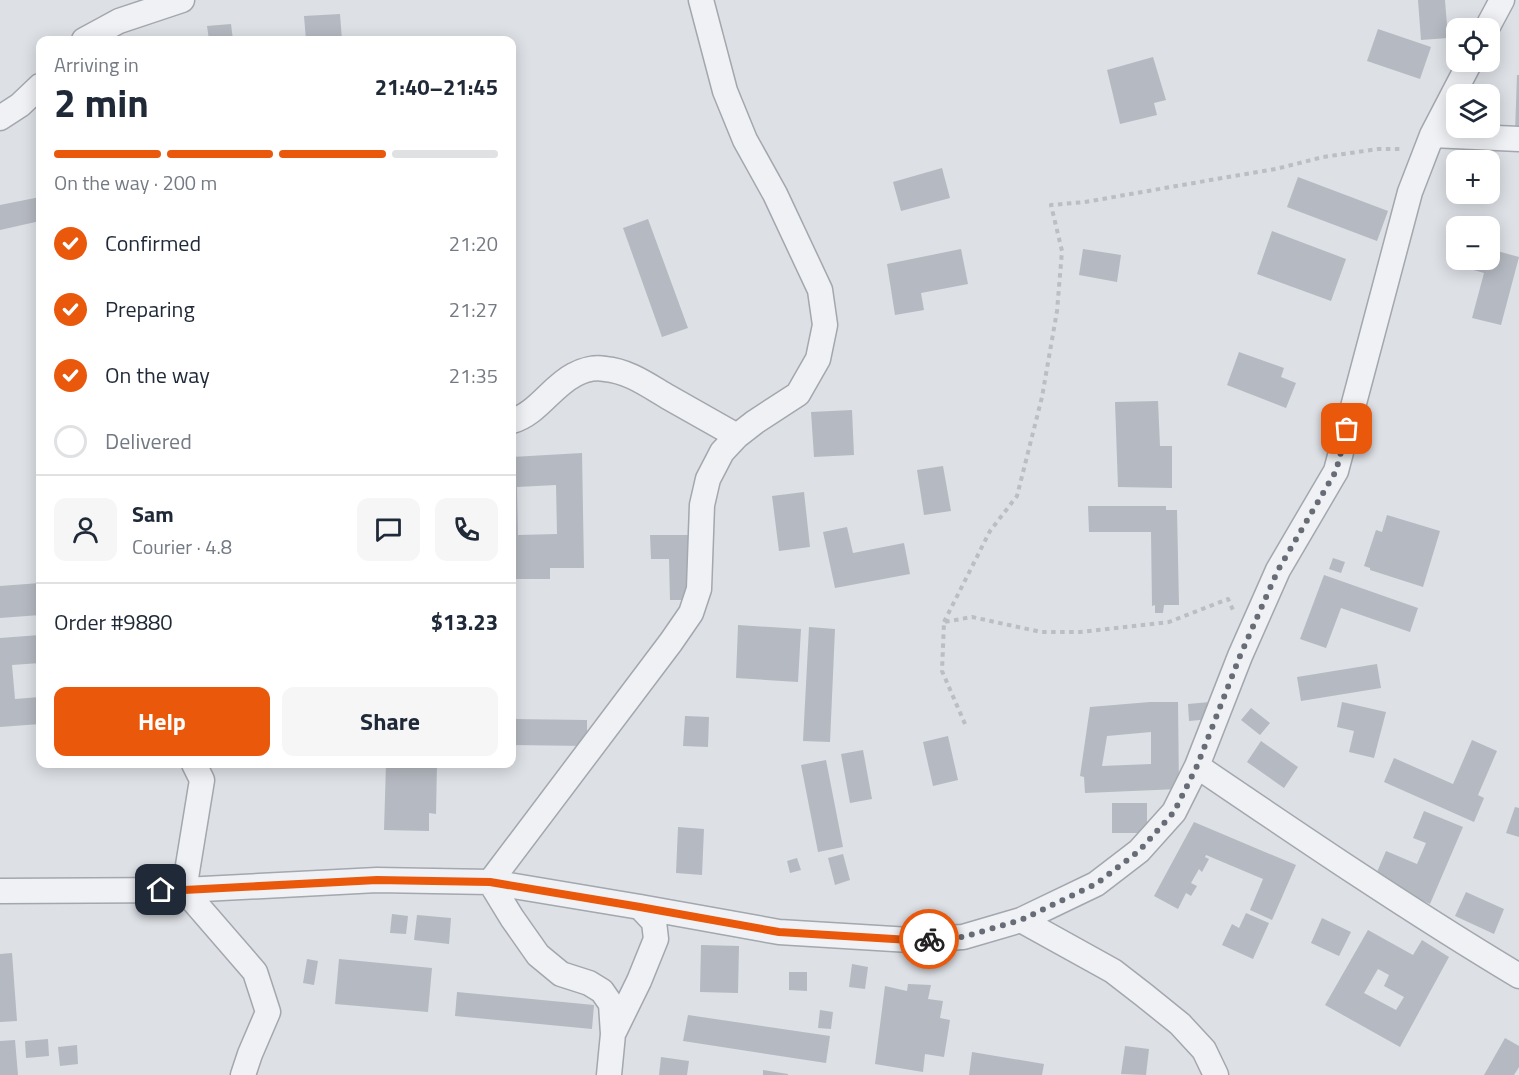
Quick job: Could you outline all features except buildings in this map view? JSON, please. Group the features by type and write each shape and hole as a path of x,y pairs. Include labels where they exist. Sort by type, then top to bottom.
{"street":[{"path":"91,36 119,21 182,0"},
{"path":"490,882 671,642 690,613 699,589 702,505 708,479 722,452 755,422 798,394 818,359 825,325 820,290 775,194 745,140 725,92 701,0"},
{"path":"1492,18 1502,0"},
{"path":"0,891 184,890 377,880 490,882 779,932 910,940 963,937 1021,920 1096,884 1139,851 1174,812 1197,766 1246,641 1278,570 1336,471 1410,192 1429,142 1465,72"},
{"path":"0,118 20,105 36,90"},
{"path":"1429,142 1519,139"},
{"path":"516,420 522,418 574,375 588,369 606,369 632,376 737,436"},
{"path":"1197,766 1460,941 1519,976"},
{"path":"184,890 202,780 196,768"},
{"path":"490,882 538,955 561,974 589,983 602,991 611,1004 613,1034 609,1075"},
{"path":"184,890 255,972 268,1012 243,1075"},
{"path":"613,1034 639,981 656,939 654,922 640,907"},
{"path":"1021,920 1113,971 1144,995 1180,1024 1204,1050 1216,1075"}],"path":[{"path":"964,724 942,671 944,622 990,531 1017,496 1042,397 1057,310 1062,251 1051,205 1085,202 1275,169 1323,157 1429,142"},
{"path":"944,622 972,617 1041,632 1080,632 1169,622 1228,599 1246,641"}],"way so far":[{"path":"929,939 963,937 1021,920 1096,884 1139,851 1174,812 1197,766 1240,656 1278,570 1336,471 1347,429"}],"route":[{"path":"161,890 377,880 490,882 779,932 910,940 929,939"}]}
